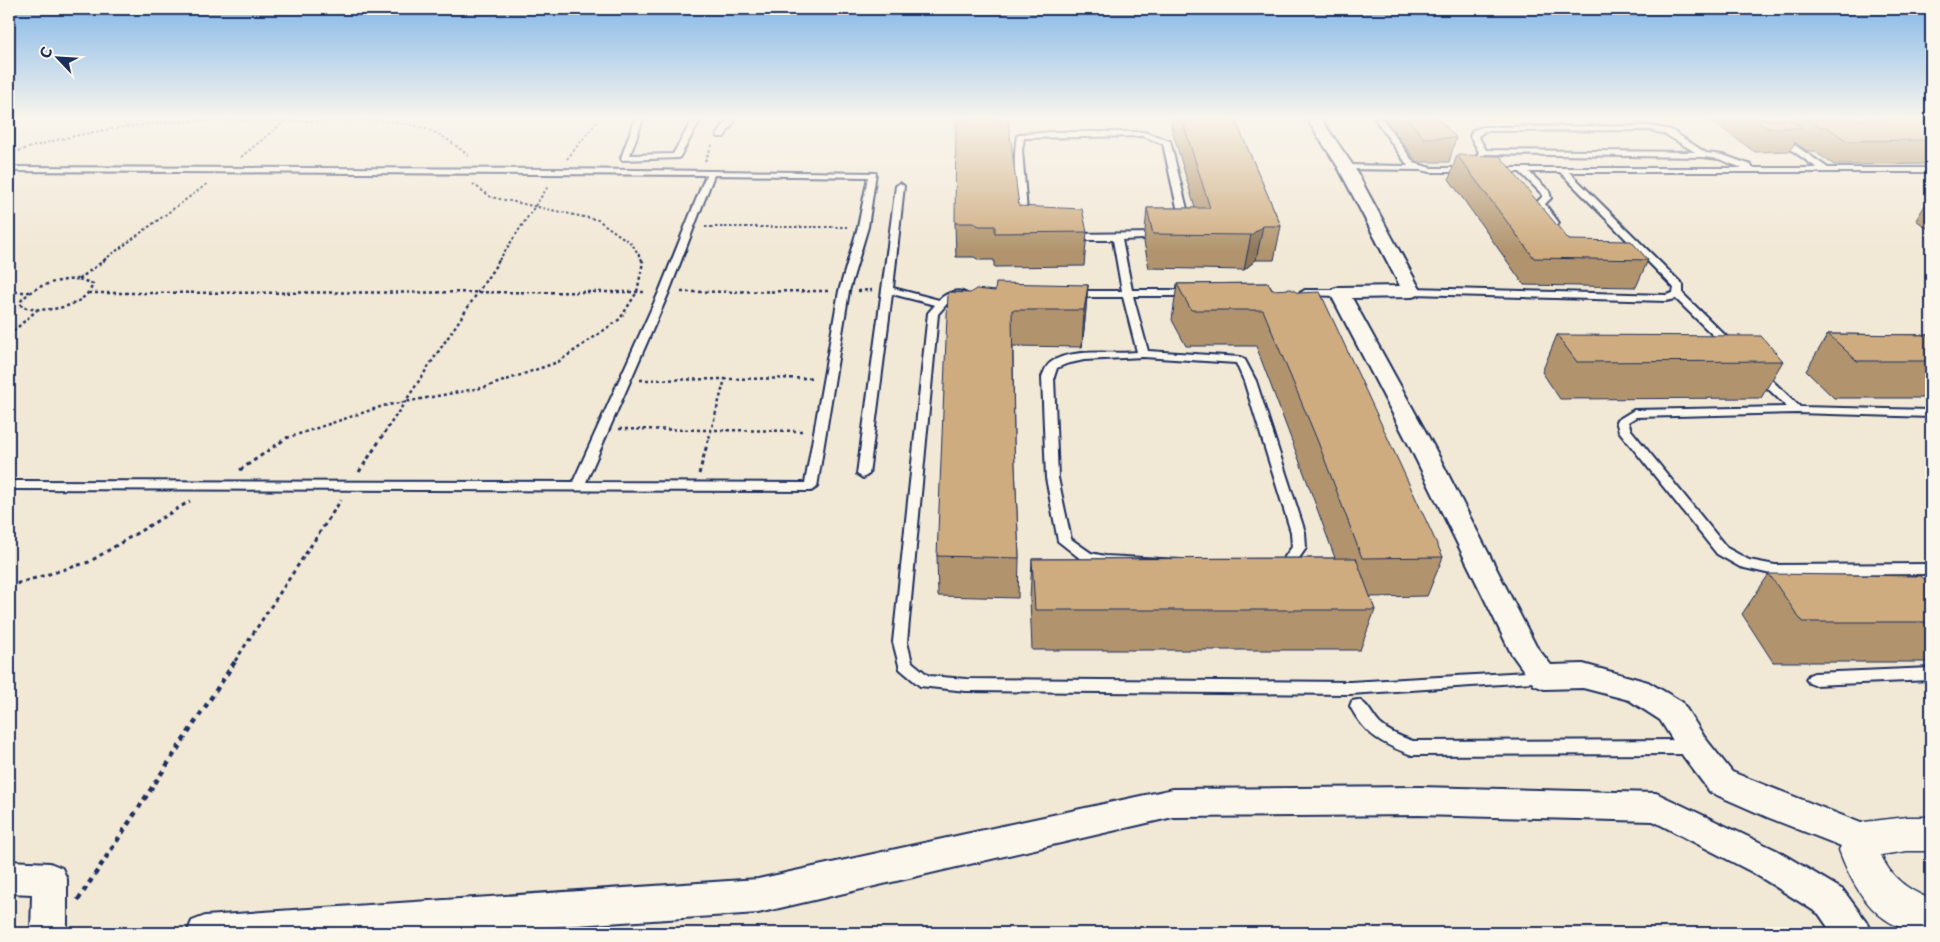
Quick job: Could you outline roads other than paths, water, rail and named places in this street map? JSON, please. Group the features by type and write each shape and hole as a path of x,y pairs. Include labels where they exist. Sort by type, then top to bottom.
{"street":[{"path":"1343,163 1412,291 1340,293 1422,447 1525,653 1544,677 1582,676 1638,690 1671,711 1694,747 1721,782 1779,807 1864,840 1907,834 1931,834"},
{"path":"205,933 758,896 1173,802 1419,801 1656,807 1764,861 1831,902 1853,933"},
{"path":"1864,840 1859,850 1864,864 1886,897 1904,908 1931,919"},
{"path":"9,877 50,879 49,933"}],"lane":[{"path":"1019,163 1023,212 1031,234"},
{"path":"1172,163 1188,236"},
{"path":"1410,163 1421,169"},
{"path":"1481,163 1485,170"},
{"path":"1738,163 1760,170"},
{"path":"1816,163 1826,170"},
{"path":"1346,167 1485,170 1931,170"},
{"path":"9,170 558,171 873,175 863,227 844,291 811,487 351,484 9,485"},
{"path":"1522,170 1546,194 1547,198 1540,203 1558,228"},
{"path":"1562,170 1679,287 1678,295"},
{"path":"578,486 664,292 690,226 705,173"},
{"path":"863,474 900,186"},
{"path":"1058,236 1084,238 1170,236"},
{"path":"1117,237 1127,293 1144,354"},
{"path":"888,290 941,303"},
{"path":"1412,291 1666,298 1678,295"},
{"path":"1058,294 1205,293"},
{"path":"1292,293 1340,293"},
{"path":"979,295 949,295 932,313 900,642 905,664 925,682 966,685 1350,688 1544,677"},
{"path":"1678,295 1798,410"},
{"path":"1144,354 1240,360 1250,381 1298,532 1299,548 1283,570 1105,562 1087,557 1065,541 1052,478 1048,377 1053,367 1072,358 1130,357 1144,354"},
{"path":"1931,414 1798,410 1634,414 1622,421 1625,431 1722,552 1745,564 1775,570 1931,569"},
{"path":"1894,569 1907,583"},
{"path":"1814,679 1931,674"},
{"path":"1358,706 1367,723 1385,738 1412,748 1694,747"}]}
